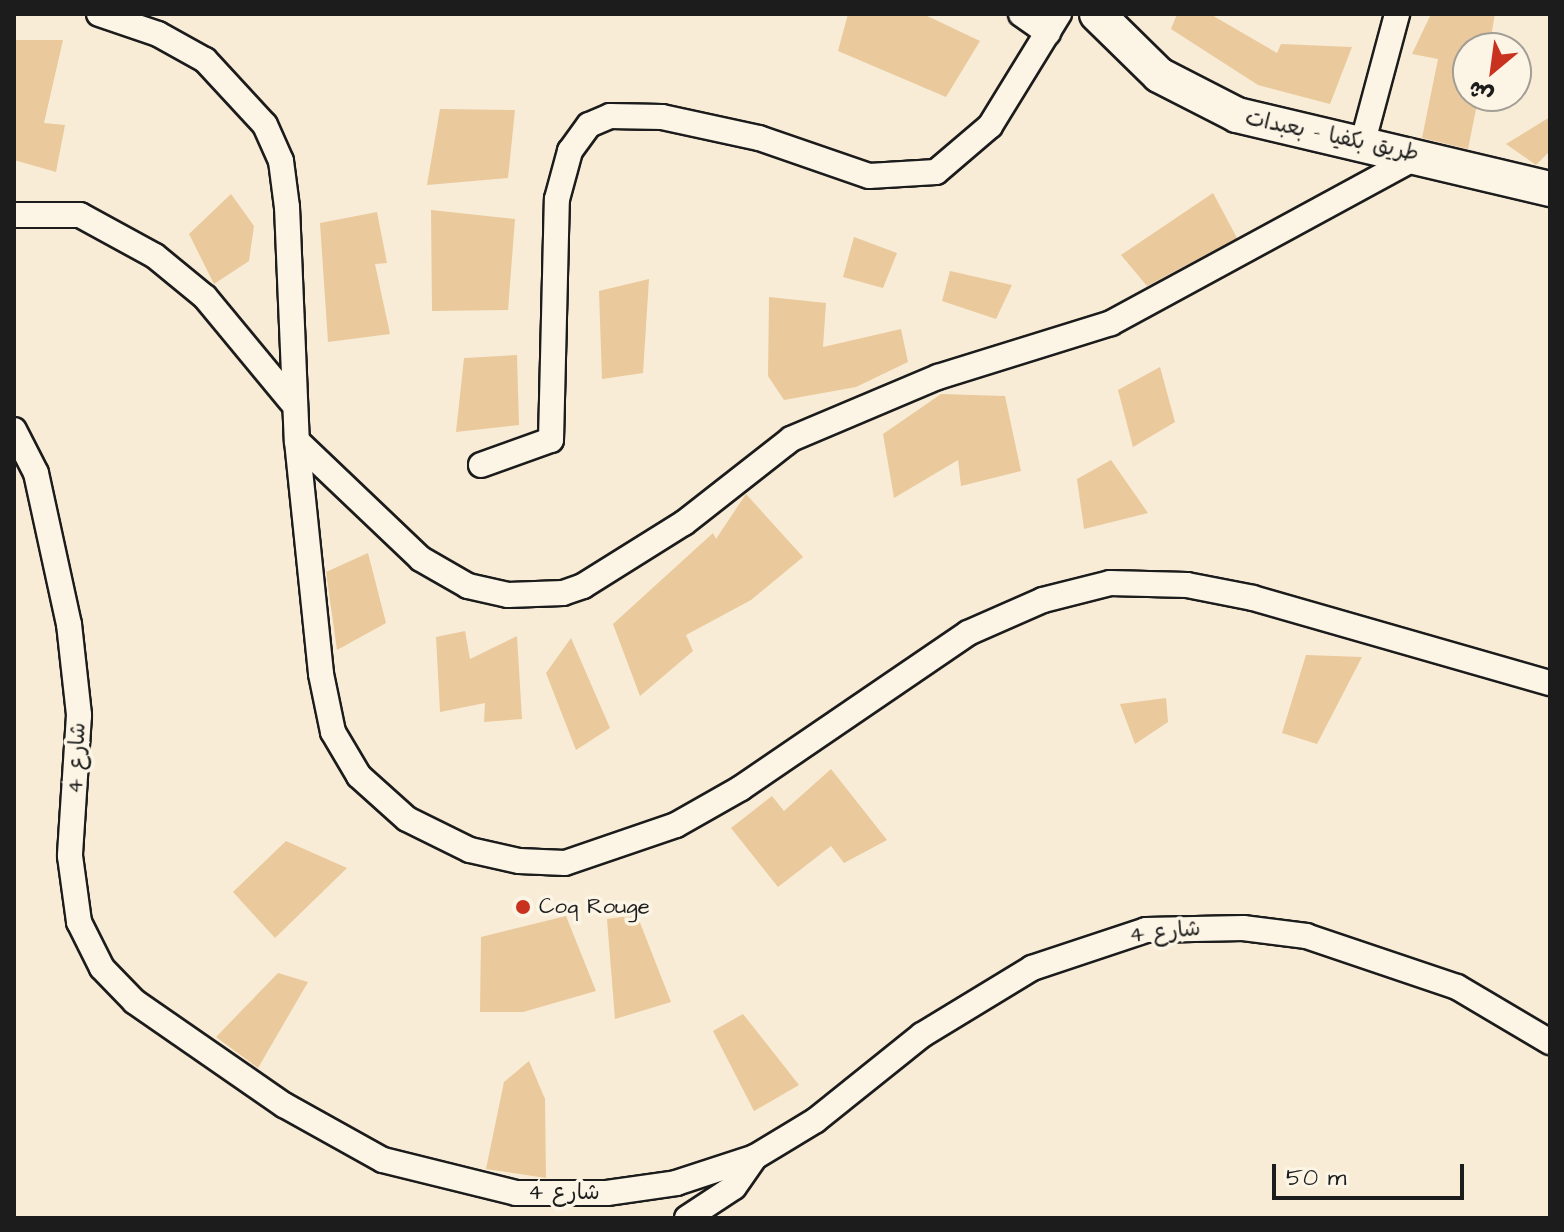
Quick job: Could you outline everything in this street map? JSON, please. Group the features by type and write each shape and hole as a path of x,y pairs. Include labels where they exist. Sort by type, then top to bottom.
{"main road":[{"name":"طريق بكفيا - بعبدات","path":"1097,14 1159,75 1190,94 1237,115 1362,145 1420,155 1550,189"}],"street":[{"path":"99,14 158,34 205,60 239,90 265,125 281,161 287,207 291,401 321,674 333,732 359,776 407,819 470,850 519,861 565,863 676,825 741,788 968,633 1043,600 1110,583 1187,585 1253,598 1550,683"},
{"path":"481,465 551,440 558,190 570,151 589,125 610,116 662,117 759,138 869,176 936,172 990,126 1053,24 1021,14"},
{"path":"1362,145 1397,14"},
{"path":"297,441 391,533 442,572 508,595 563,593 684,523 791,439 938,377 1111,323 1420,155"},
{"path":"14,215 80,215 155,256 205,297 291,401"},
{"name":"شارع 4","path":"14,430 36,473 69,624 79,715 70,856 79,922 115,985 340,1141 428,1175 516,1193 607,1193 676,1183 755,1157 816,1120 922,1035 1032,968 1146,930 1243,928 1306,936 1457,987 1550,1042"},
{"path":"687,1218 734,1187 755,1157"}],"building":[{"path":"848,14 923,14 980,41 946,97 838,51"},
{"path":"1177,14 1210,14 1277,53 1281,44 1352,47 1330,104 1258,85 1171,29"},
{"path":"1431,14 1495,14 1492,32 1452,32 1452,112 1475,112 1468,149 1422,138 1438,59 1412,54"},
{"path":"14,40 63,40 44,123 65,125 56,172 14,160"},
{"path":"440,109 515,110 508,178 427,185"},
{"path":"1550,117 1550,151 1536,165 1506,144"},
{"path":"1213,193 1237,238 1147,286 1121,255"},
{"path":"231,194 254,226 249,261 214,284 189,234"},
{"path":"431,210 515,219 508,310 432,311"},
{"path":"377,212 387,263 375,264 390,334 328,342 320,223"},
{"path":"854,237 897,253 883,288 843,277"},
{"path":"950,271 1012,285 996,319 942,301"},
{"path":"649,279 643,373 602,379 599,291"},
{"path":"769,297 826,303 823,347 901,329 908,362 856,387 784,400 768,376"},
{"path":"517,355 519,425 456,432 464,358"},
{"path":"1160,367 1175,422 1133,447 1118,390"},
{"path":"941,394 1005,396 1021,471 961,486 958,460 894,498 883,434"},
{"path":"1111,460 1148,513 1084,529 1077,479"},
{"path":"746,494 803,557 751,600 686,635 693,651 640,696 613,624 713,533 716,539"},
{"path":"368,553 386,623 337,650 326,572"},
{"path":"465,631 470,659 517,636 522,719 484,722 485,703 440,712 436,637"},
{"path":"571,638 610,728 576,750 546,673"},
{"path":"1306,655 1362,657 1317,744 1282,733"},
{"path":"1166,698 1168,722 1135,744 1120,704"},
{"path":"831,769 887,840 844,863 831,846 778,887 731,828 772,796 784,811"},
{"path":"286,841 347,868 275,938 233,892"},
{"path":"637,915 671,1002 615,1019 607,919"},
{"path":"566,916 596,991 523,1012 480,1012 481,937"},
{"path":"278,973 308,982 258,1068 216,1037"},
{"path":"743,1014 799,1085 754,1111 713,1031"},
{"path":"529,1061 545,1099 546,1178 486,1169 504,1082"}],"place":[{"name":"Coq Rouge","path":"523,907"}]}
